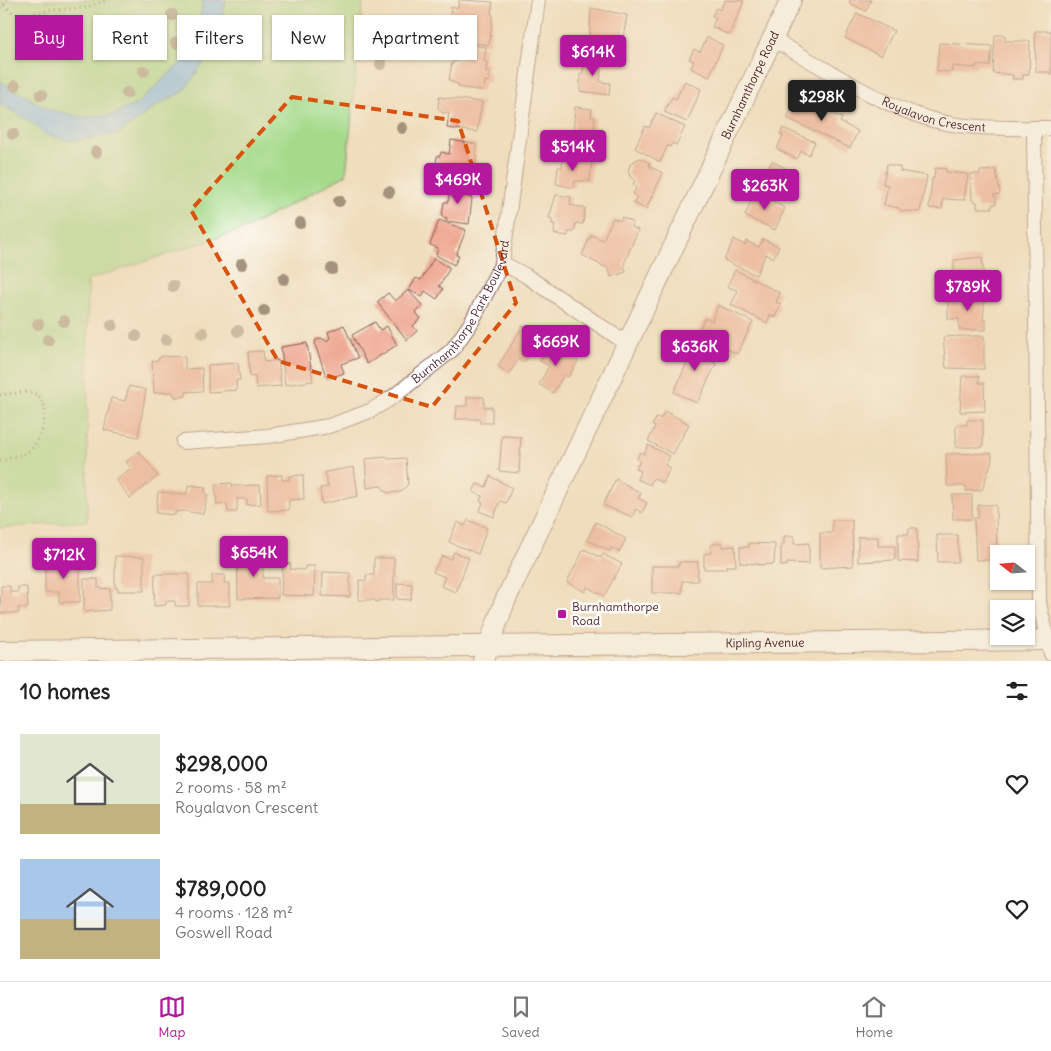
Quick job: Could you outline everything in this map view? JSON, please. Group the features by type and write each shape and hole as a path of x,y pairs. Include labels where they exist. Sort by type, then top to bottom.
{"main road":[{"name":"Burnhamthorpe Road","path":"485,653 503,605 791,0"},
{"name":"Kipling Avenue","path":"0,651 485,653 1050,645"}],"street":[{"name":"Burnhamthorpe Park Boulevard","path":"183,442 268,436 329,426 370,411 414,382 452,350 471,323 502,264 538,0"},
{"name":"Royalavon Crescent","path":"772,39 888,102 934,120 970,126 1051,128"},
{"path":"1034,128 1040,603 1050,645"},
{"path":"502,264 525,275 626,344"}],"path":[{"path":"0,8 7,0"},
{"path":"4,5 11,12 20,16 53,10 84,8 107,0"},
{"path":"0,395 30,392 39,396 43,402 44,419 41,434 36,444 28,452 0,461"}],"highlighted area":[{"path":"292,97 458,121 516,303 432,407 278,361 191,210"}],"green space":[{"path":"0,0 363,0 362,15 354,15 354,60 357,60 346,175 247,228 88,280 87,521 0,528"}],"water":[{"path":"203,0 226,0 223,15 201,15"},
{"path":"184,60 205,60 184,91 159,104 118,134 71,141 44,134 33,123 0,104 0,81 50,110 82,117 112,115 137,104"}],"building":[{"path":"459,0 493,2 489,45 477,43 477,15 450,15 451,7 458,8"},
{"path":"725,0 744,1 729,35 712,27 716,18 712,16 716,8 720,10"},
{"path":"850,0 871,0 866,11 849,3"},
{"path":"591,8 627,15 621,50 589,44"},
{"path":"857,13 894,31 881,56 845,38"},
{"path":"1035,31 1051,31 1051,75 1049,72 1036,72"},
{"path":"995,35 1005,35 1005,41 1030,41 1029,74 1023,75 1023,79 1012,79 1013,75 993,73"},
{"path":"707,37 723,45 709,77 691,68 694,61 689,59 694,49 700,52"},
{"path":"939,43 992,46 990,66 976,65 976,68 952,66 952,72 937,71"},
{"path":"477,46 486,47 484,61 487,62 486,72 490,73 489,82 485,81 483,91 458,87 459,85 449,80 452,63 459,60 477,60"},
{"path":"586,56 602,58 600,82 610,83 609,95 580,91 580,74 582,75"},
{"path":"685,81 701,89 687,122 664,112 672,97 676,99"},
{"path":"439,97 482,102 477,132 447,128 449,113 442,113 438,108"},
{"path":"797,97 824,110 825,108 832,111 831,113 842,118 840,122 858,131 850,148 787,118"},
{"path":"575,107 592,109 591,117 595,117 593,139 573,136"},
{"path":"656,113 685,127 676,145 672,143 670,147 668,145 660,162 635,148 645,126 649,128"},
{"path":"783,128 815,142 809,155 801,151 797,159 777,149 783,135 780,134"},
{"path":"451,140 476,144 476,164 472,163 470,177 464,176 463,183 452,181 453,174 435,171 437,156 440,156 441,152 449,154"},
{"path":"563,157 575,157 574,160 592,162 590,181 575,181 574,188 556,184 558,167 562,167"},
{"path":"640,158 650,163 649,166 663,173 646,209 633,203 637,196 633,194 637,186 633,184 635,180 630,177 628,170 631,163"},
{"path":"772,161 787,169 783,177 786,179 776,199 757,189"},
{"path":"887,164 900,167 900,171 927,176 920,212 901,211 899,208 884,205 888,185 883,184"},
{"path":"935,168 946,169 946,172 968,174 964,200 943,199 942,209 929,208"},
{"path":"996,170 1000,194 993,195 996,197 996,204 992,204 992,208 977,208 977,202 972,200 971,174 980,174 980,171"},
{"path":"451,183 469,186 468,197 472,198 469,224 446,221 447,218 442,217 444,202 448,202"},
{"path":"755,191 785,208 775,230 745,216"},
{"path":"556,195 571,197 570,205 585,208 583,224 576,223 574,232 568,232 568,236 554,234 555,224 552,224 552,219 549,218"},
{"path":"622,217 633,222 631,227 638,230 624,264 626,272 611,277 609,269 582,255 591,235 603,240 613,218 620,221"},
{"path":"439,220 466,230 456,255 459,256 454,265 436,255 438,248 430,245"},
{"path":"734,239 745,245 746,241 759,247 763,239 779,247 773,258 766,254 756,275 724,260"},
{"path":"982,257 985,294 962,294 962,276 954,276 954,260"},
{"path":"434,258 450,268 439,286 443,289 437,299 425,291 422,297 409,290 416,278 421,280"},
{"path":"735,270 780,293 776,302 781,304 775,317 770,315 767,323 731,305 738,291 727,286"},
{"path":"408,290 423,306 415,312 421,318 413,326 417,331 407,340 377,302 388,293 395,301"},
{"path":"979,296 985,298 983,320 986,320 986,330 959,330 959,319 948,319 948,298"},
{"path":"718,305 753,322 737,354 697,334 705,318 712,321"},
{"path":"375,322 380,330 387,326 397,345 367,364 352,335"},
{"path":"344,325 358,358 341,364 344,373 327,379 315,344 316,340 321,338 327,341 330,338 328,332"},
{"path":"523,326 541,339 524,363 519,359 509,374 498,366"},
{"path":"984,336 984,369 946,368 943,337"},
{"path":"686,340 711,352 708,360 716,364 697,403 674,392 688,360 679,356"},
{"path":"307,343 313,381 285,385 281,347"},
{"path":"551,344 578,361 568,377 564,375 553,393 539,384 549,366 540,361"},
{"path":"263,351 264,362 278,360 281,386 256,388 255,376 250,377 248,352"},
{"path":"161,356 185,357 185,369 202,368 203,391 186,392 186,396 175,397 172,392 154,393 152,361 158,360"},
{"path":"238,363 240,380 236,380 237,390 208,392 208,365"},
{"path":"962,376 979,376 979,383 984,383 985,411 960,412"},
{"path":"129,386 146,390 138,437 104,430 111,398 125,401"},
{"path":"467,397 484,397 484,407 492,407 492,423 480,423 480,419 456,419 457,406 467,406"},
{"path":"665,411 689,424 673,454 648,441 655,427 652,425 657,417 660,419"},
{"path":"967,420 983,420 983,447 956,447 956,425 967,425"},
{"path":"502,436 521,437 519,473 499,471"},
{"path":"648,445 670,456 665,465 670,468 663,483 653,478 650,485 637,479 641,471 636,469 640,461 637,459 640,452 644,454"},
{"path":"139,451 158,476 130,498 116,480 131,468 126,462"},
{"path":"992,453 992,460 982,490 966,491 966,486 947,486 946,454"},
{"path":"387,457 388,459 406,458 408,484 401,492 387,493 381,486 367,488 365,459"},
{"path":"354,467 358,496 322,504 320,488 328,487 325,472"},
{"path":"282,475 282,480 289,480 289,476 303,475 304,499 289,500 289,510 268,511 267,476"},
{"path":"490,476 512,488 506,503 500,501 494,517 479,511 483,503 480,501 482,496 473,492 477,484 486,487"},
{"path":"616,479 641,493 638,498 647,503 642,513 636,509 632,517 603,505"},
{"path":"232,483 232,486 260,485 261,504 247,505 247,499 237,499 237,512 228,512 227,504 217,505 215,484"},
{"path":"189,485 205,487 205,494 208,494 203,514 184,511 175,512 175,515 156,513 158,492 186,494"},
{"path":"952,495 972,495 972,519 953,519"},
{"path":"978,505 996,505 997,545 990,545 990,560 976,560 974,518 978,518"},
{"path":"468,520 487,528 478,554 449,542 457,522 465,526"},
{"path":"832,520 852,520 853,566 820,568 820,533 832,533"},
{"path":"596,522 626,539 619,552 612,548 610,551 587,540"},
{"path":"909,528 917,528 918,562 898,561 898,534 909,534"},
{"path":"937,535 958,535 958,562 938,562"},
{"path":"784,536 794,536 794,544 809,543 809,564 787,563 787,566 781,566 781,544 784,544"},
{"path":"858,537 878,537 878,546 895,546 895,560 858,562"},
{"path":"722,543 722,547 735,546 736,566 726,566 726,569 704,569 704,554 711,553 711,545"},
{"path":"749,543 775,544 774,564 740,563 740,547 749,547"},
{"path":"584,549 601,558 603,554 622,564 604,596 587,587 585,592 567,582"},
{"path":"454,552 469,558 456,592 441,586 445,577 433,572 442,556 451,559"},
{"path":"263,553 263,578 278,578 278,598 238,599 237,554"},
{"path":"115,556 144,557 144,591 118,591 118,588 115,588"},
{"path":"374,558 394,558 394,600 376,602 375,600 359,600 359,580 366,581 366,575 374,575"},
{"path":"45,562 80,562 80,602 59,602 59,592 45,592"},
{"path":"679,562 698,562 698,581 682,581 682,593 652,593 652,566 679,566"},
{"path":"283,563 291,564 290,569 305,570 305,566 315,566 314,596 281,595"},
{"path":"323,572 350,573 350,597 322,596"},
{"path":"155,574 189,574 189,606 175,606 175,601 166,601 166,605 154,606"},
{"path":"212,575 225,575 224,583 230,583 230,606 198,606 198,584 212,584"},
{"path":"84,579 98,579 98,588 110,589 110,610 84,612"},
{"path":"397,583 412,584 411,600 397,599"},
{"path":"1,586 10,586 10,592 18,592 18,587 27,587 28,608 18,608 19,613 0,613"}],"place":[{"name":"Burnhamthorpe Road","path":"562,614"}]}
